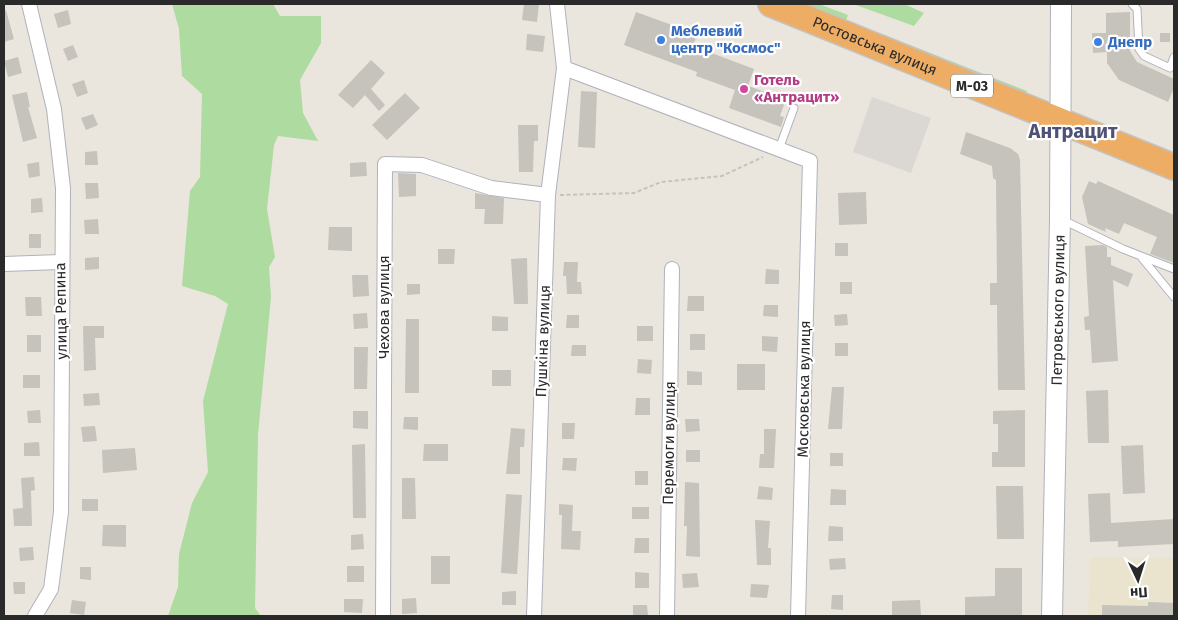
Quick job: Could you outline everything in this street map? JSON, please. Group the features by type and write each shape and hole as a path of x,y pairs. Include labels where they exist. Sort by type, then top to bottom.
{"highway":[{"name":"Ростовська вулиця","path":"771,4 1174,167"}],"main road":[{"name":"Петровського вулиця","path":"1052,616 1060,219 1061,4"}],"street":[{"name":"улица Репина","path":"29,4 54,109 62,188 60,262 61,512 51,589 35,616"},
{"name":"Пушкіна вулиця","path":"534,616 548,195 564,68 557,4"},
{"path":"564,68 779,149"},
{"name":"Московська вулиця","path":"779,149 810,161 798,616"},
{"name":"Чехова вулиця","path":"383,616 385,164 422,165 491,188 548,195"},
{"path":"4,264 60,262"},
{"name":"Перемоги вулиця","path":"667,616 672,269"}],"lane":[{"path":"1132,4 1137,9 1139,49 1144,56 1170,68 1174,57"},
{"path":"779,149 794,108"},
{"path":"1060,219 1140,256 1174,269"},
{"path":"1140,256 1174,297"}],"path":[{"path":"548,195 634,194 661,182 722,176 779,149"}],"shaded area":[{"path":"872,97 931,118 911,173 853,152"},
{"path":"1090,557 1174,558 1174,616 1088,616"}],"green space":[{"path":"172,4 273,4 280,16 321,16 321,43 300,80 303,113 318,141 278,136 274,145 267,209 275,257 269,267 271,297 258,435 255,608 261,616 168,616 178,587 179,554 192,503 208,472 203,401 228,304 215,296 182,286 190,191 200,177 202,94 182,76 179,29"},
{"path":"805,4 819,4 848,15 846,20"},
{"path":"853,4 904,4 924,13 914,26"},
{"path":"882,34 1027,91 1024,98 880,40"}],"building":[{"path":"524,4 539,4 537,22 522,20"},
{"path":"6,10 14,39 4,42 4,11"},
{"path":"68,10 71,24 58,28 54,14"},
{"path":"636,12 697,34 693,46 754,69 748,86 786,99 780,116 784,117 781,127 729,108 735,90 696,76 697,72 624,45"},
{"path":"1130,12 1130,51 1137,62 1174,79 1174,88 1168,102 1119,80 1107,63 1107,52 1093,53 1092,33 1106,33 1106,13"},
{"path":"1160,33 1170,33 1170,42 1160,42"},
{"path":"527,34 545,36 543,52 526,50"},
{"path":"73,45 78,57 68,61 63,49"},
{"path":"18,57 22,73 8,77 4,61"},
{"path":"371,60 385,73 371,89 385,105 379,111 365,95 353,108 338,95"},
{"path":"84,80 88,93 77,97 72,84"},
{"path":"581,91 597,92 595,148 578,147"},
{"path":"27,92 30,107 28,107 37,138 23,142 12,95"},
{"path":"405,93 420,108 387,140 372,125"},
{"path":"93,114 98,125 86,130 81,118"},
{"path":"518,125 538,125 538,141 534,141 533,172 519,172"},
{"path":"966,132 1010,148 1018,154 1020,160 1025,390 998,390 997,305 990,305 990,283 997,283 996,180 993,178 992,166 960,154"},
{"path":"97,151 98,165 85,165 85,152"},
{"path":"39,162 40,176 29,178 27,164"},
{"path":"366,162 367,176 350,177 350,163"},
{"path":"398,173 416,174 416,196 399,197"},
{"path":"1089,181 1096,184 1098,181 1174,215 1174,263 1150,254 1157,237 1124,223 1119,234 1105,228 1106,232 1088,224 1082,197"},
{"path":"85,183 98,183 99,198 86,199"},
{"path":"866,192 867,224 839,225 838,193"},
{"path":"475,193 504,198 503,224 484,224 485,209 475,209"},
{"path":"42,198 43,212 31,213 31,199"},
{"path":"98,219 99,234 85,234 84,220"},
{"path":"329,227 352,227 352,251 328,250"},
{"path":"29,234 41,234 41,248 29,248"},
{"path":"835,243 848,243 848,256 835,256"},
{"path":"1103,245 1107,247 1107,257 1111,257 1111,265 1133,274 1128,287 1113,280 1118,361 1092,363 1090,330 1085,330 1084,317 1089,316 1085,246"},
{"path":"438,249 455,249 454,264 438,264"},
{"path":"99,257 99,269 85,270 85,258"},
{"path":"527,258 528,304 514,304 511,259"},
{"path":"564,262 578,262 577,282 581,282 582,294 567,294 566,276 563,276"},
{"path":"766,269 779,270 779,284 765,284"},
{"path":"352,275 368,275 369,296 353,297"},
{"path":"840,282 852,282 852,294 840,294"},
{"path":"407,284 420,284 420,294 407,295"},
{"path":"688,296 704,296 704,311 687,311"},
{"path":"25,297 41,297 42,316 26,316"},
{"path":"764,305 778,305 778,317 763,316"},
{"path":"367,313 368,328 354,329 353,314"},
{"path":"847,314 848,325 835,326 834,315"},
{"path":"567,315 579,315 579,328 566,328"},
{"path":"492,316 508,317 508,331 492,331"},
{"path":"406,319 419,319 419,393 405,393"},
{"path":"83,326 104,326 104,338 95,338 96,370 84,371"},
{"path":"637,326 653,326 653,341 637,341"},
{"path":"690,334 705,334 705,350 690,350"},
{"path":"27,335 41,335 41,352 27,352"},
{"path":"762,336 778,337 777,352 762,351"},
{"path":"835,343 848,343 848,356 835,356"},
{"path":"572,345 586,345 586,356 571,356"},
{"path":"354,347 368,347 367,389 354,389"},
{"path":"638,359 652,360 651,374 637,373"},
{"path":"737,364 765,364 765,390 737,390"},
{"path":"492,370 511,370 511,386 492,386"},
{"path":"687,371 702,372 702,385 687,385"},
{"path":"23,375 40,375 40,388 23,388"},
{"path":"832,387 844,387 842,429 828,429"},
{"path":"1108,390 1109,443 1088,443 1086,391"},
{"path":"99,393 100,405 84,406 83,394"},
{"path":"636,398 650,398 650,415 635,415"},
{"path":"40,410 41,423 28,423 27,411"},
{"path":"1025,410 1025,467 992,467 992,452 998,452 998,424 993,424 993,411"},
{"path":"353,411 368,411 368,429 353,428"},
{"path":"404,417 418,417 418,430 403,429"},
{"path":"685,419 699,419 700,431 686,432"},
{"path":"562,423 575,423 574,439 562,439"},
{"path":"95,426 97,441 83,442 81,427"},
{"path":"511,428 525,429 524,447 520,447 520,474 506,474"},
{"path":"764,429 776,429 774,468 759,468 760,454 764,454"},
{"path":"39,442 40,456 24,456 24,443"},
{"path":"365,444 366,518 353,518 352,445"},
{"path":"424,444 448,444 448,461 423,461"},
{"path":"1143,445 1145,493 1123,494 1121,446"},
{"path":"135,448 137,470 103,473 102,450"},
{"path":"686,450 700,450 700,462 686,462"},
{"path":"830,453 843,453 843,466 830,466"},
{"path":"563,458 577,458 576,471 562,470"},
{"path":"635,471 648,471 648,485 635,485"},
{"path":"34,477 35,490 31,491 32,526 14,526 13,509 23,508 21,478"},
{"path":"402,478 415,478 416,519 402,519"},
{"path":"685,482 699,483 700,557 686,556 687,526 684,526"},
{"path":"759,486 773,488 772,500 757,499"},
{"path":"996,486 1023,486 1024,539 997,539"},
{"path":"831,489 846,490 846,505 830,505"},
{"path":"1110,493 1111,523 1174,519 1174,544 1118,547 1118,541 1090,542 1088,494"},
{"path":"506,494 522,495 517,574 501,573"},
{"path":"82,499 98,499 98,511 82,511"},
{"path":"559,504 573,505 572,531 581,531 580,550 561,549 562,515 559,515"},
{"path":"632,507 649,507 649,519 632,519"},
{"path":"755,520 770,521 768,548 771,548 771,565 757,565"},
{"path":"103,525 126,525 126,547 102,546"},
{"path":"829,526 843,527 843,541 828,541"},
{"path":"363,534 364,549 351,550 351,535"},
{"path":"635,538 649,538 649,553 634,553"},
{"path":"33,547 34,560 20,561 19,548"},
{"path":"431,556 450,556 450,584 431,584"},
{"path":"845,558 846,569 830,570 829,559"},
{"path":"347,566 364,566 364,582 347,582"},
{"path":"80,567 91,567 91,580 80,579"},
{"path":"995,568 1022,568 1022,616 965,616 965,597 995,596"},
{"path":"635,572 649,573 649,588 635,588"},
{"path":"697,573 699,587 683,588 682,574"},
{"path":"13,582 25,582 25,594 14,594"},
{"path":"751,584 769,585 767,598 750,597"},
{"path":"516,591 516,605 502,605 502,592"},
{"path":"832,595 843,595 843,610 831,609"},
{"path":"416,598 417,613 402,614 402,599"},
{"path":"344,599 363,599 362,613 344,612"},
{"path":"72,600 86,602 84,615 70,613"},
{"path":"920,600 921,616 892,616 892,601"},
{"path":"1148,602 1174,603 1174,616 1102,616 1102,605 1148,606"},
{"path":"633,605 647,605 648,616 633,616"}],"place":[{"name":"Меблевий центр \"Космос\"","path":"661,40"},
{"name":"Днепр","path":"1098,42"},
{"name":"Готель «Антрацит»","path":"744,89"}],"district":[{"name":"Антрацит","path":"1073,131"}]}
